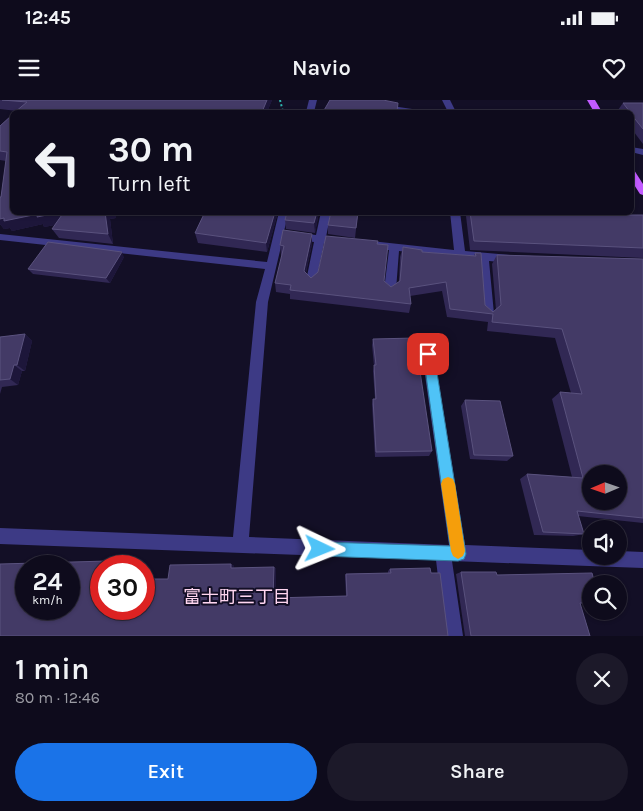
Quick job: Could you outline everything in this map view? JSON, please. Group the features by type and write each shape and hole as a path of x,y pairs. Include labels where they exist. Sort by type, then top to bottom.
{"main road":[{"path":"634,177 643,192"}],"street":[{"path":"369,104 386,103 412,110"},
{"path":"240,546 262,302 283,215"},
{"path":"311,281 325,215"},
{"path":"455,215 460,256"},
{"path":"279,234 460,256 523,260"},
{"path":"0,237 272,266"},
{"path":"390,290 394,248"},
{"path":"484,258 488,314"},
{"path":"428,354 451,554 454,636"},
{"path":"0,536 643,560"}],"building":[{"path":"2,100 267,100 263,110 17,110 27,102"},
{"path":"330,100 383,100 398,103 397,110 324,110"},
{"path":"623,103 643,103 643,129 634,118 634,110 628,110"},
{"path":"10,117 10,215 33,215 4,221 4,218 0,219 0,197 7,152 0,151 0,126"},
{"path":"62,215 105,215 108,234 52,229"},
{"path":"204,215 274,215 266,243 195,233"},
{"path":"286,215 316,215 314,223 285,220"},
{"path":"330,215 358,215 356,228 328,225"},
{"path":"470,215 643,215 643,248 474,241"},
{"path":"283,230 312,234 304,271 311,278 318,272 326,236 378,241 377,244 388,245 384,281 391,287 400,281 403,247 422,250 422,252 476,256 475,253 481,253 485,305 493,312 501,305 497,255 643,259 643,518 577,511 582,534 543,532 527,474 582,478 582,510 628,510 628,465 582,465 582,474 560,392 582,394 562,329 492,322 493,314 450,309 446,282 409,288 411,304 290,290 291,285 275,283 284,246 280,245"},
{"path":"48,242 122,252 106,278 28,269"},
{"path":"25,334 17,365 14,365 10,379 0,380 0,337"},
{"path":"415,338 432,451 376,452 373,399 376,399 374,365 376,365 373,339"},
{"path":"465,400 500,401 513,456 474,455"},
{"path":"80,562 90,562 90,620 155,620 155,579 168,579 170,565 231,564 231,568 274,567 273,598 347,596 346,574 391,573 390,569 430,568 431,573 440,573 448,636 0,636 0,564 15,564 15,620 80,620"},
{"path":"461,572 496,572 497,575 592,573 593,575 582,575 582,603 580,603 582,620 585,620 590,636 471,636"}],"slow traffic":[{"path":"448,484 458,551"}],"district":[{"name":"富士町三丁目","path":"237,597"}],"route":[{"path":"320,549 458,554 428,354"}]}
